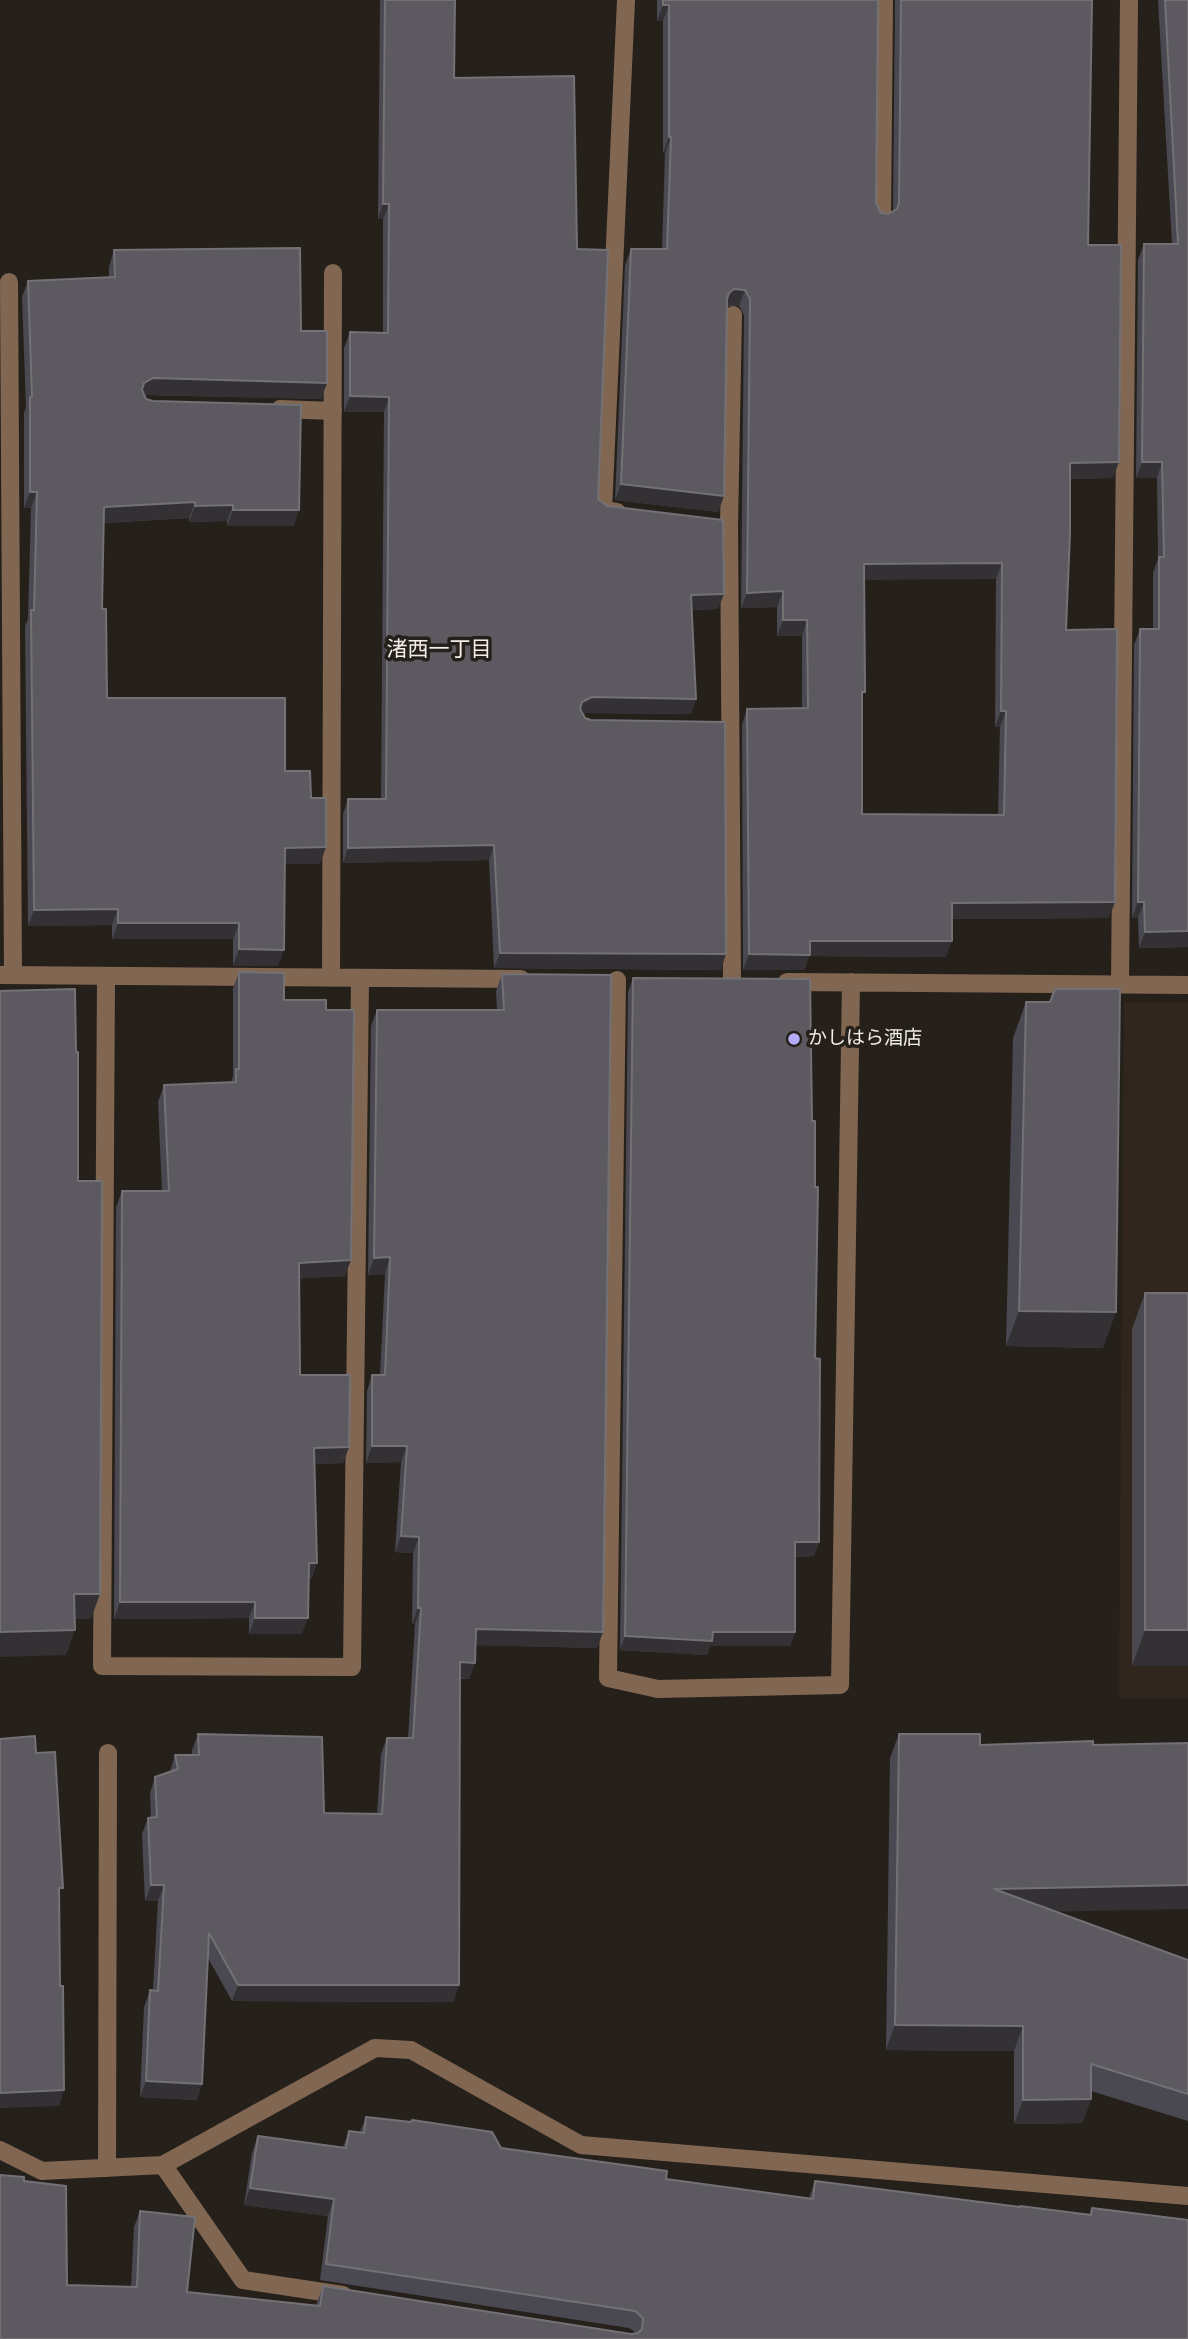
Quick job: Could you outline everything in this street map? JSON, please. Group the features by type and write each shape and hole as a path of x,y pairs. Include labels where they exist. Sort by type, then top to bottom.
{"street":[{"path":"626,0 603,510 628,513"},
{"path":"882,219 884,0"},
{"path":"1120,984 1129,0"},
{"path":"331,978 332,273"},
{"path":"9,282 6,975 536,979"},
{"path":"732,981 724,726 722,525 733,316"},
{"path":"266,409 333,411"},
{"path":"106,976 102,1666 352,1667 360,978"},
{"path":"616,980 608,1678 658,1689 841,1685 851,982"},
{"path":"771,982 1188,985"},
{"path":"107,2168 108,1753"},
{"path":"0,2150 42,2171 163,2165 375,2049 411,2050 580,2145 1188,2196"},
{"path":"163,2165 243,2280 366,2299"}],"shaded area":[{"path":"1124,1002 1188,1002 1188,1698 1119,1698"}],"building":[{"path":"385,0 455,0 454,78 574,76 577,249 608,250 598,499 607,506 723,520 724,594 691,595 696,699 592,697 582,702 580,709 585,718 591,720 725,722 726,954 500,953 494,845 348,848 348,799 386,799 389,397 350,396 350,332 388,333 389,204 383,204"},
{"path":"663,0 878,0 876,203 881,213 888,214 897,209 899,203 901,0 1092,0 1088,245 1121,245 1119,462 1070,463 1066,630 1117,629 1115,902 952,903 952,941 810,941 810,955 749,954 747,709 808,708 807,620 783,620 783,591 747,593 750,299 745,290 734,289 727,299 724,496 621,484 631,249 667,249 671,137 669,5 663,5","holes":["1002,563 1001,711 1006,711 1004,815 862,814 864,564"]},
{"path":"1165,0 1188,0 1188,931 1145,932 1144,902 1138,902 1140,629 1159,629 1159,557 1164,557 1162,462 1142,462 1144,244 1178,244"},
{"path":"300,248 301,331 327,331 327,383 153,378 144,383 142,390 146,399 153,401 301,405 299,510 233,510 233,505 195,506 195,502 104,507 102,609 106,609 107,698 285,698 285,771 310,771 311,798 326,798 326,847 285,848 284,950 239,949 239,923 118,923 118,909 34,910 31,610 34,610 37,492 30,492 32,397 28,281 115,277 114,250"},
{"path":"239,972 284,973 284,1000 326,1000 326,1010 354,1010 351,1260 299,1263 300,1375 350,1375 349,1447 314,1448 317,1563 309,1563 308,1618 255,1618 255,1602 120,1602 122,1191 169,1191 164,1085 236,1082 236,1069 239,1069"},
{"path":"502,974 611,975 603,1632 476,1629 475,1663 460,1662 459,1985 238,1985 209,1933 202,2084 146,2081 150,1990 158,1991 164,1885 151,1885 148,1818 157,1817 155,1777 178,1769 175,1755 199,1755 198,1734 322,1737 324,1813 382,1814 387,1738 413,1738 421,1608 418,1608 419,1537 401,1536 407,1446 372,1446 372,1375 385,1375 390,1257 374,1258 377,1010 504,1010"},
{"path":"633,978 810,979 812,1121 815,1121 815,1187 818,1187 815,1358 820,1359 819,1542 795,1542 795,1632 713,1632 712,1641 625,1636"},
{"path":"75,989 78,1181 102,1181 100,1594 74,1594 75,1630 0,1632 0,991"},
{"path":"1055,989 1120,989 1116,1312 1019,1311 1026,1002 1050,1002"},
{"path":"1145,1293 1188,1293 1188,1630 1145,1630"},
{"path":"899,1734 980,1734 980,1745 1093,1741 1093,1745 1188,1743 1188,1885 994,1889 1188,1960 1188,2094 1091,2064 1091,2099 1023,2100 1023,2026 895,2025"},
{"path":"35,1736 36,1753 55,1752 63,1888 59,1888 64,2090 0,2093 0,1739"},
{"path":"366,2117 412,2120 492,2132 501,2148 667,2171 666,2179 813,2199 815,2181 1091,2215 1092,2208 1188,2220 1188,2339 0,2339 0,2175 66,2186 67,2285 137,2287 140,2211 195,2217 187,2292 320,2306 323,2286 631,2334 642,2329 643,2318 635,2311 326,2264 334,2199 250,2188 258,2136 346,2148 349,2131 364,2133"}],"place":[{"name":"かしはら酒店","path":"794,1039"}],"district":[{"name":"渚西一丁目","path":"439,650"}]}
